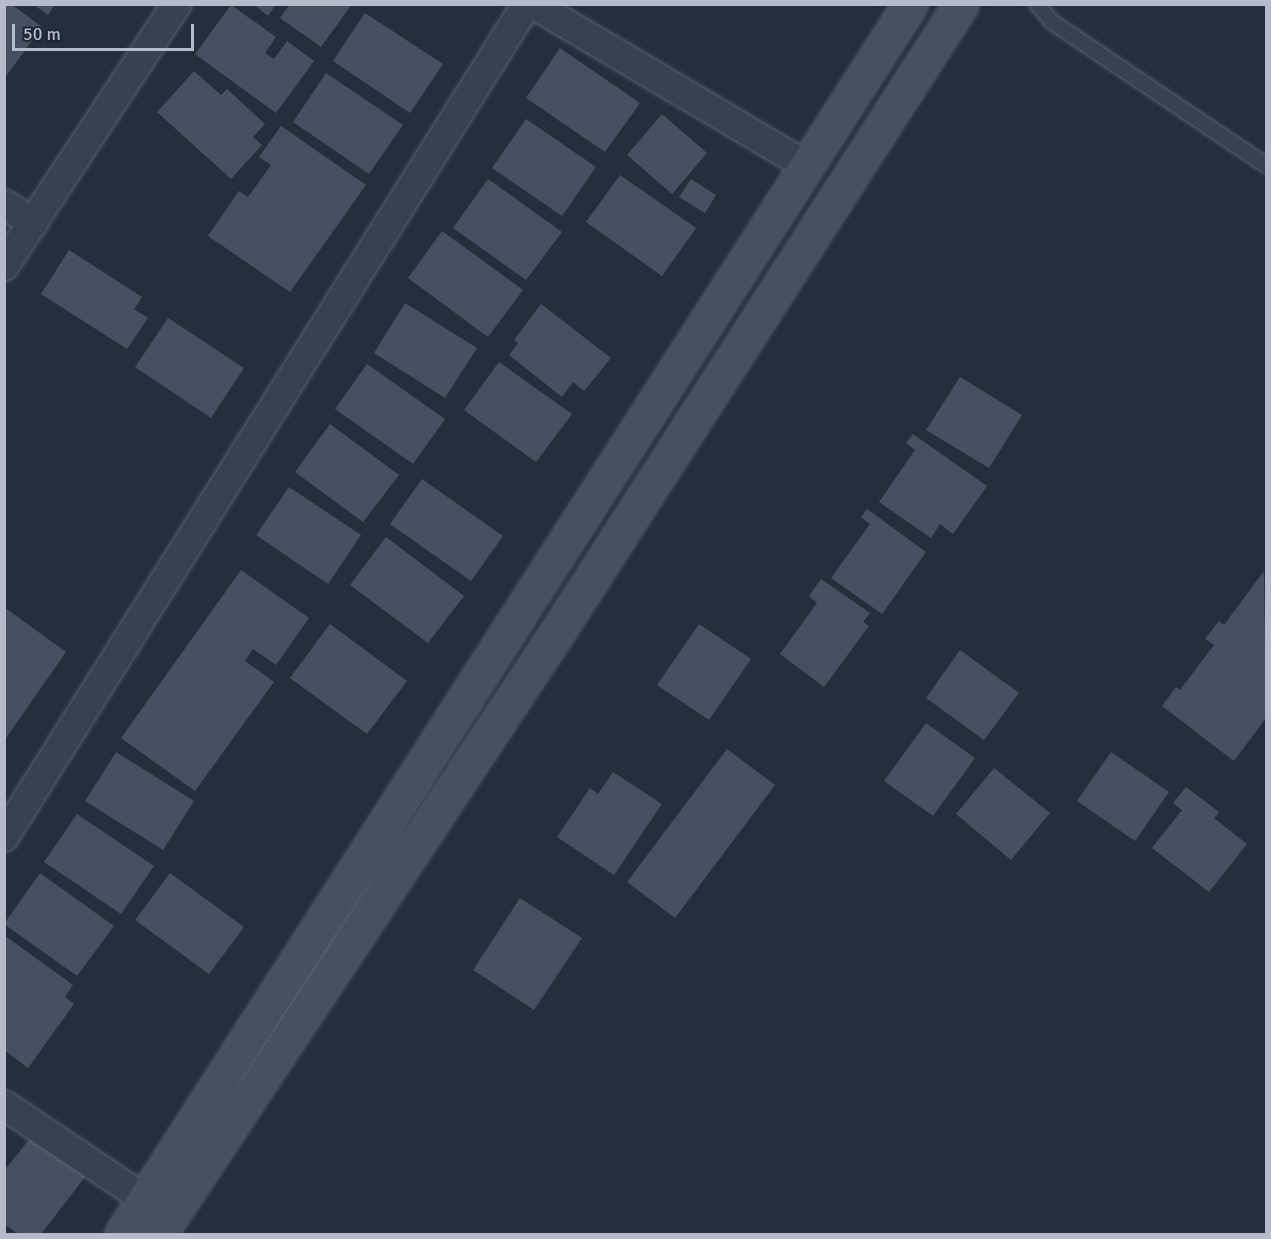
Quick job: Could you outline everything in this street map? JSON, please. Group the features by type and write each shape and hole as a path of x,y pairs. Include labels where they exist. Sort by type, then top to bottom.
{"street":[{"path":"4,266 177,4"},
{"path":"4,837 527,4"},
{"path":"533,4 807,166"},
{"path":"122,1234 146,1200 910,4"},
{"path":"159,1234 551,641 961,4"},
{"path":"4,204 33,223"},
{"path":"4,1105 146,1200"}],"lane":[{"path":"1037,4 1052,22 1266,165"}],"building":[{"path":"4,4 11,4 42,27 4,79"},
{"path":"33,4 55,4 48,15"},
{"path":"253,4 276,4 268,16"},
{"path":"290,4 352,4 321,47 280,18"},
{"path":"231,5 276,37 265,53 274,59 287,41 314,61 276,113 195,54"},
{"path":"365,13 443,64 410,113 333,61"},
{"path":"560,48 640,103 605,152 526,98"},
{"path":"194,71 221,95 227,89 265,124 253,137 262,145 231,179 157,112"},
{"path":"326,73 403,125 369,174 293,122"},
{"path":"662,114 707,153 672,194 627,155"},
{"path":"526,119 596,167 562,216 492,168"},
{"path":"281,126 366,185 290,292 208,236 239,191 248,197 271,165 259,157"},
{"path":"620,175 696,228 662,276 586,222"},
{"path":"488,179 562,232 526,280 453,228"},
{"path":"691,179 716,195 705,213 679,197"},
{"path":"442,231 523,290 488,337 408,278"},
{"path":"69,250 142,297 134,309 148,318 127,349 41,294"},
{"path":"405,303 477,348 445,398 374,353"},
{"path":"541,304 611,358 584,391 573,382 562,397 509,355 518,343 514,340"},
{"path":"168,318 244,368 211,418 135,367"},
{"path":"499,362 572,414 536,462 464,410"},
{"path":"367,364 445,419 413,464 335,409"},
{"path":"960,377 1022,415 989,468 926,430"},
{"path":"330,424 399,475 363,522 295,472"},
{"path":"913,434 987,486 953,534 940,524 931,538 879,502 915,450 906,443"},
{"path":"422,479 503,536 471,581 390,524"},
{"path":"289,487 361,535 328,584 256,535"},
{"path":"867,509 926,552 882,614 831,578 870,524 861,517"},
{"path":"386,537 464,596 428,643 350,585"},
{"path":"241,570 309,618 276,665 253,649 245,661 274,682 195,791 121,738"},
{"path":"1264,571 1266,718 1234,761 1162,706 1176,687 1180,690 1214,645 1205,639 1219,621 1224,625"},
{"path":"821,579 870,613 863,622 869,626 824,687 780,654 817,603 809,596"},
{"path":"4,607 66,652 4,741"},
{"path":"330,624 407,681 367,734 290,678"},
{"path":"699,624 751,659 709,720 657,685"},
{"path":"960,650 1019,693 984,740 926,698"},
{"path":"926,723 975,758 933,816 884,781"},
{"path":"727,749 775,785 675,918 627,882"},
{"path":"116,752 194,801 163,850 85,801"},
{"path":"1111,752 1169,792 1135,841 1077,801"},
{"path":"994,768 1050,813 1011,860 956,814"},
{"path":"613,772 662,804 614,875 557,837 590,788 598,794"},
{"path":"1186,787 1219,812 1214,818 1247,844 1209,892 1152,848 1182,810 1173,803"},
{"path":"77,814 154,866 121,914 44,862"},
{"path":"40,873 114,926 77,976 4,924"},
{"path":"170,873 244,927 209,974 135,920"},
{"path":"520,898 582,938 534,1010 473,970"},
{"path":"4,935 73,985 65,997 74,1004 28,1068 4,1050"},
{"path":"35,1132 89,1172 41,1234 18,1234 4,1224 4,1171"}]}
